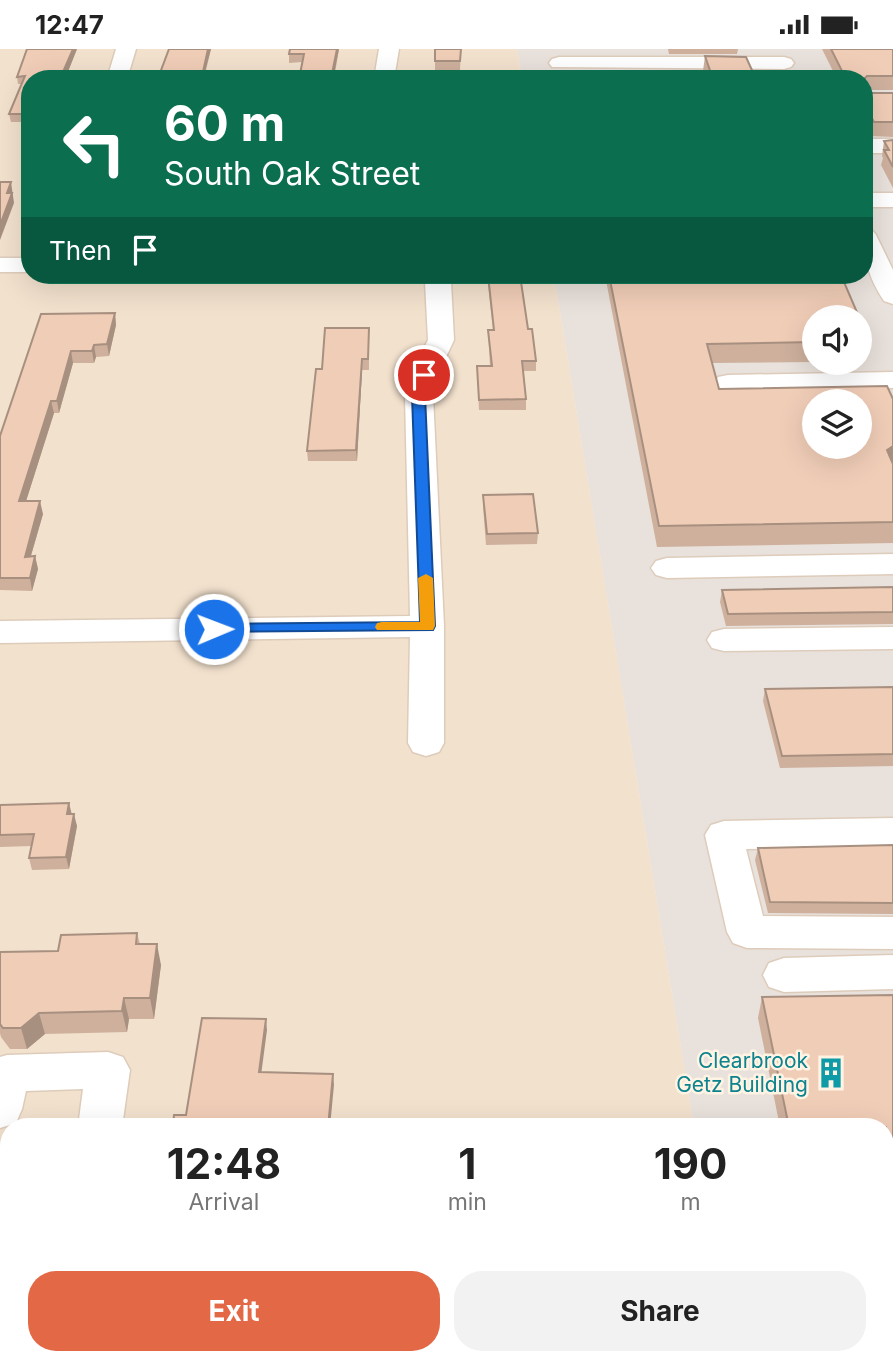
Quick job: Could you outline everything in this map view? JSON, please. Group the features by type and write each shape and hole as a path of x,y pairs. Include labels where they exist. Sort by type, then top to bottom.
{"street":[{"path":"120,70 126,49"},
{"path":"386,70 389,49"},
{"path":"559,63 785,63"},
{"path":"873,146 893,146"},
{"path":"873,200 893,200"},
{"path":"873,257 893,296"},
{"path":"0,265 21,265"},
{"path":"426,743 427,626 419,395 424,375 441,340 438,284"},
{"path":"728,383 893,380"},
{"path":"667,568 893,564"},
{"path":"0,632 427,626"},
{"path":"724,641 893,638"},
{"path":"893,832 724,835 747,932 893,933"},
{"path":"784,975 893,972"},
{"path":"0,1109 7,1073 108,1070 101,1118"}],"shaded area":[{"path":"0,49 517,49 520,70 21,70 21,284 555,284 693,1118 0,1118"},
{"path":"517,49 893,49 893,1118 693,1118 555,284 873,284 873,70 520,70"}],"building":[{"path":"27,49 73,49 64,70 21,70 21,76 17,77"},
{"path":"169,49 208,49 203,70 161,70"},
{"path":"290,49 337,49 333,70 301,70 304,54 289,54"},
{"path":"435,49 461,49 460,61 435,61"},
{"path":"831,49 893,49 893,76 873,76 873,70 842,70"},
{"path":"705,56 746,57 752,70 710,70"},
{"path":"21,86 21,114 9,114"},
{"path":"873,93 893,93 893,122 874,122"},
{"path":"893,140 893,167 884,150 889,150 884,141"},
{"path":"0,182 11,182 7,193 12,193 0,225"},
{"path":"489,284 521,284 536,361 522,361 526,399 479,400 477,366 492,366 488,330 494,330"},
{"path":"611,284 845,284 854,305 802,305 802,342 707,344 719,389 887,386 893,399 893,446 887,450 893,464 893,522 659,526"},
{"path":"115,313 107,344 94,345 92,351 71,351 57,401 51,401 19,501 40,501 25,557 35,556 30,578 0,578 0,436 41,314"},
{"path":"325,328 369,328 368,359 362,359 356,450 307,451 316,369 322,369"},
{"path":"533,494 538,533 487,534 483,495"},
{"path":"893,587 893,612 728,614 722,590"},
{"path":"893,687 893,754 782,756 765,689"},
{"path":"69,803 67,814 74,814 66,857 29,858 34,834 0,835 0,805"},
{"path":"893,845 893,903 770,902 758,848"},
{"path":"137,933 136,944 157,944 150,998 124,998 122,1011 39,1013 21,1028 3,1028 0,1024 0,952 58,951 61,935"},
{"name":"Clearbrook Getz Building","path":"893,995 893,1118 787,1118 762,997"},
{"path":"202,1018 266,1019 259,1072 333,1074 329,1118 174,1118 174,1115 186,1115"}],"slow traffic":[{"path":"382,627 427,626 426,578"}],"place":[{"name":"Clearbrook Getz Building","path":"831,1073"}],"route":[{"path":"214,629 427,626 419,395 424,375"}]}
